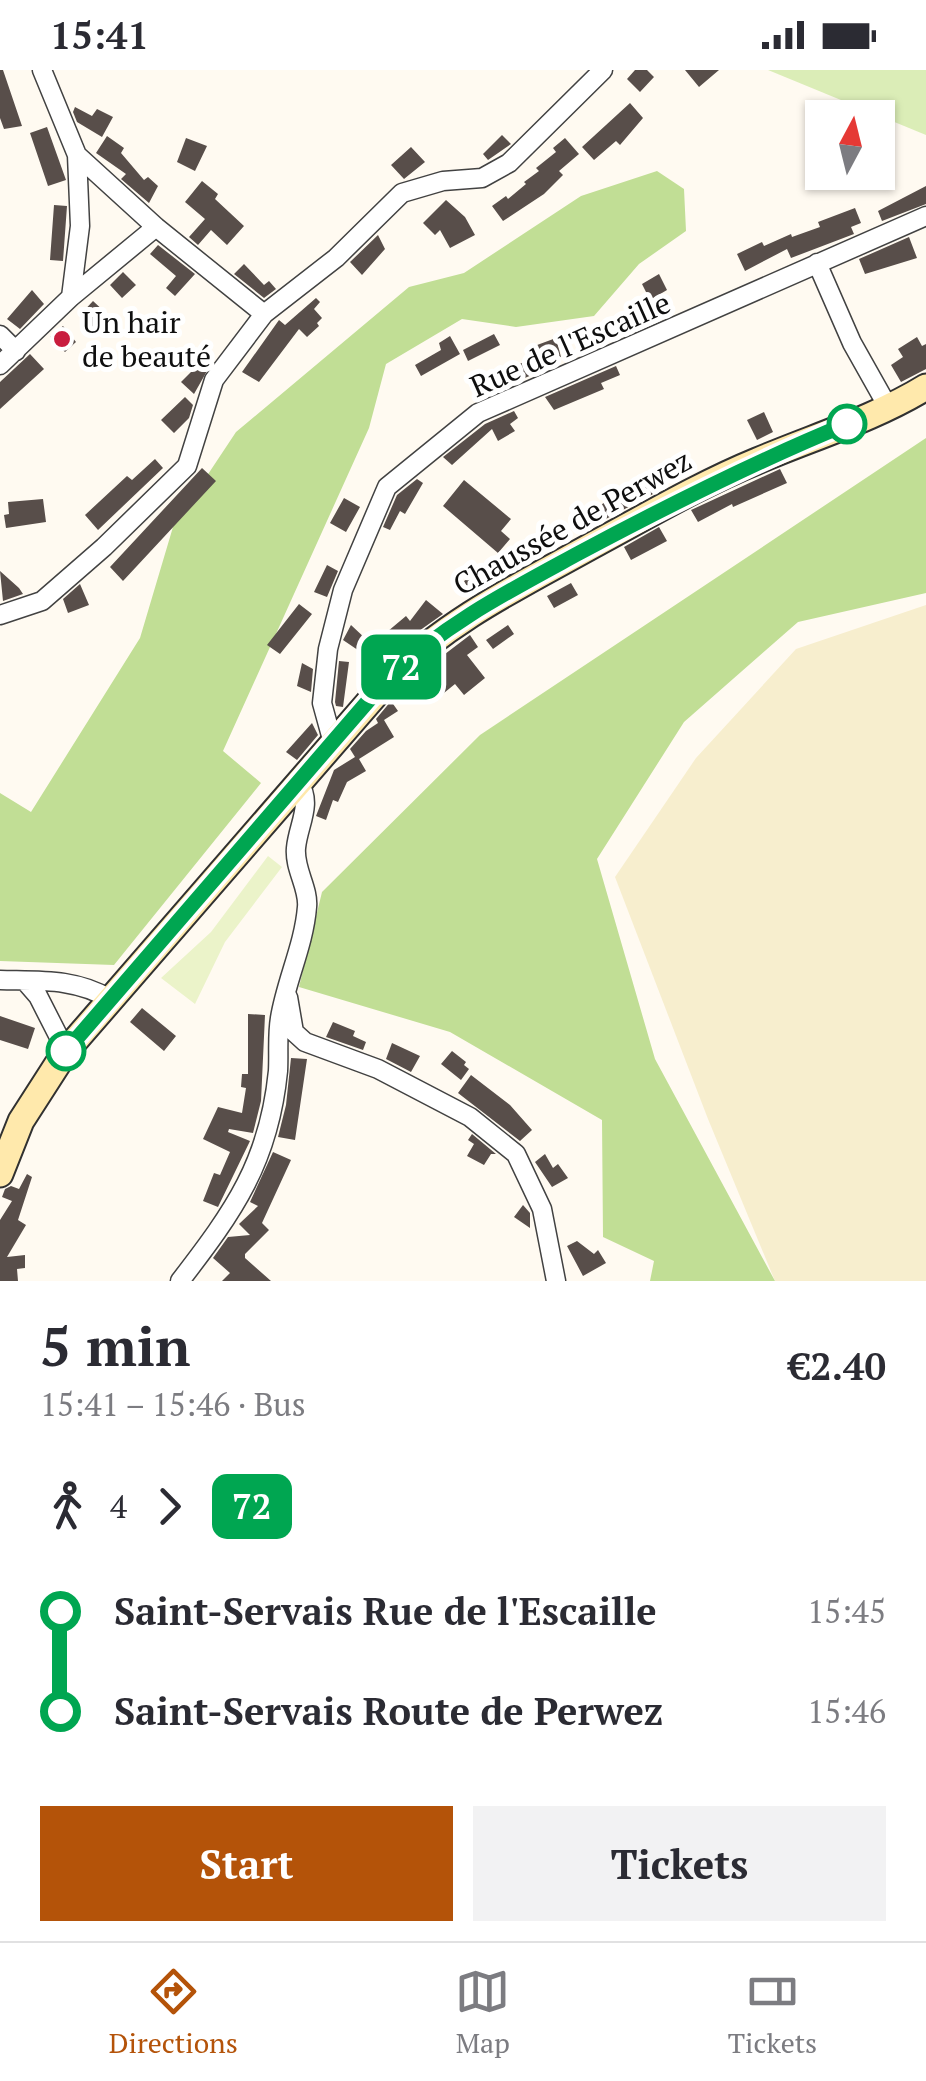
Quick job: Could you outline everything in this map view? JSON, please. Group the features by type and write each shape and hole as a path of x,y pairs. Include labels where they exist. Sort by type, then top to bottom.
{"main road":[{"name":"Chaussée de Perwez","path":"0,1174 22,1121 66,1051 419,648 483,605 688,494 926,387"}],"street":[{"path":"42,70 77,155 78,241 71,296"},
{"path":"0,615 42,601 187,466 214,380 264,314 336,258 402,193 443,181 482,178 509,163 604,70"},
{"path":"77,155 264,314"},
{"path":"79,202 96,188 121,195"},
{"path":"121,195 133,223 130,248"},
{"name":"Rue de l'Escaille","path":"333,743 322,703 328,649 343,590 387,487 478,413 926,216"},
{"path":"0,365 71,296 156,226"},
{"path":"78,241 83,261 89,267 104,269"},
{"path":"817,263 846,330 888,407"},
{"path":"0,335 16,351"},
{"path":"180,1281 239,1199 257,1165 274,1091 280,1020 308,904 296,865 306,798 298,783"},
{"path":"0,980 69,982 110,999"},
{"path":"25,981 38,996 66,1051"},
{"path":"286,992 293,1008 294,1032 305,1042 378,1069 470,1117 516,1154 542,1209 556,1281"}],"shaded area":[{"path":"926,605 926,1281 775,1281 615,877 696,758 796,649"}],"green space":[{"path":"768,70 926,70 926,135 895,122 895,100 841,100"},
{"path":"657,171 684,189 686,231 639,264 594,316 516,327 462,319 386,364 369,428 223,751 261,783 114,965 0,961 0,793 31,812 140,638 173,527 236,432 409,287 464,273 581,196"},
{"path":"926,438 926,593 798,622 684,722 597,859 655,1059 775,1281 650,1281 654,1261 603,1237 602,1120 450,1032 299,987 322,892 480,735"},
{"path":"268,856 282,867 225,942 195,1004 161,978 211,932"}],"building":[{"path":"0,70 22,126 4,129 0,118"},
{"path":"635,70 647,70 654,77 640,92 627,79"},
{"path":"685,70 719,70 699,87"},
{"path":"630,103 643,118 620,145 616,141 594,160 582,147"},
{"path":"75,107 92,116 97,109 113,117 102,137 77,122"},
{"path":"47,127 66,180 48,186 30,133"},
{"path":"502,135 511,144 488,160 483,154"},
{"path":"107,136 124,148 121,153 144,180 148,177 158,186 149,203 121,179 126,174 96,153"},
{"path":"186,138 207,146 195,171 177,162"},
{"path":"565,138 579,154 559,171 563,175 544,194 503,221 492,206 526,184"},
{"path":"411,147 425,162 404,179 391,165"},
{"path":"202,181 244,226 227,245 211,230 198,245 189,237 205,219 185,202"},
{"path":"926,186 926,204 882,221 878,211"},
{"path":"446,200 465,217 475,235 450,248 440,230 435,235 423,223"},
{"path":"54,205 67,206 63,261 50,260"},
{"path":"855,208 861,223 851,227 854,234 791,258 787,249 745,271 737,254 762,242 764,246 820,227 818,222"},
{"path":"378,235 385,249 362,275 350,262"},
{"path":"909,237 917,258 865,274 859,259"},
{"path":"158,245 195,274 175,296 166,288 176,276 150,254"},
{"path":"244,264 264,285 269,281 276,289 264,298 234,274"},
{"path":"123,272 136,285 122,298 110,285"},
{"path":"659,274 667,290 650,300 642,284"},
{"path":"32,290 44,304 20,329 7,319"},
{"path":"316,298 320,302 314,309 322,318 319,326 307,337 299,329 259,382 242,372 279,320 285,325"},
{"path":"93,301 107,314 94,329 80,315"},
{"path":"63,326 76,342 65,352 50,337"},
{"path":"494,334 500,345 468,361 463,350"},
{"path":"450,336 460,354 421,376 415,365 441,350 439,343"},
{"path":"917,337 922,346 926,344 926,369 901,382 891,365 903,357 898,349"},
{"path":"556,338 561,357 535,366 529,348"},
{"path":"30,354 44,369 0,409 0,382"},
{"path":"205,358 211,364 194,394 181,382"},
{"path":"527,361 532,375 515,382 509,368"},
{"path":"616,366 620,375 601,383 604,389 554,410 545,397"},
{"path":"185,397 193,405 189,418 174,433 161,420"},
{"path":"514,411 518,418 510,424 515,431 498,441 492,429 452,465 443,457 485,424"},
{"path":"764,412 773,432 757,440 747,420"},
{"path":"155,459 163,468 98,530 85,515 127,476 132,480"},
{"path":"202,468 216,481 123,581 110,567"},
{"path":"780,469 787,483 698,522 691,510"},
{"path":"417,479 423,483 405,514 400,511 390,530 383,527 397,495"},
{"path":"645,479 653,494 604,520 597,507"},
{"path":"464,480 511,519 501,531 510,539 498,553 443,506"},
{"path":"344,498 360,507 346,532 330,523"},
{"path":"43,499 46,522 6,528 8,502"},
{"path":"659,527 667,541 631,560 624,547"},
{"path":"534,538 545,547 545,553 531,560 522,547"},
{"path":"327,565 338,571 327,597 314,592"},
{"path":"486,568 494,581 472,595 464,581"},
{"path":"0,571 19,588 23,594 3,601"},
{"path":"571,583 578,595 554,608 547,596"},
{"path":"80,584 89,605 68,613 63,599"},
{"path":"426,600 443,614 402,643 380,665 343,640 351,625 375,642 406,616 410,621"},
{"path":"299,604 312,614 280,654 267,645"},
{"path":"508,625 514,634 493,649 486,640"},
{"path":"470,635 478,647 467,655 485,678 464,695 455,684 439,697 420,673"},
{"path":"339,661 349,662 343,707 335,702"},
{"path":"302,663 313,669 311,692 297,686"},
{"path":"391,701 398,711 384,720 394,737 359,759 366,771 347,782 338,802 333,800 326,820 316,816 334,770 355,757 350,749 378,723 376,719"},
{"path":"312,723 318,735 297,760 286,752"},
{"path":"142,1008 176,1036 164,1051 130,1022"},
{"path":"248,1014 265,1015 261,1101 253,1133 229,1129 228,1132 250,1141 218,1207 203,1201 214,1173 220,1175 230,1152 203,1139 218,1107 242,1113 246,1088 241,1087 242,1074 248,1074"},
{"path":"0,1016 35,1028 28,1049 0,1040"},
{"path":"333,1022 355,1031 353,1036 366,1042 363,1050 326,1037"},
{"path":"392,1043 420,1056 411,1072 386,1059"},
{"path":"452,1051 469,1069 461,1080 441,1064"},
{"path":"291,1058 307,1059 295,1140 278,1137"},
{"path":"471,1075 510,1105 532,1130 520,1141 458,1093"},
{"path":"472,1134 496,1154 491,1154 484,1165 467,1156 474,1144 468,1140"},
{"path":"273,1152 291,1160 262,1223 269,1230 245,1254 271,1281 222,1281 230,1273 213,1258 228,1237 250,1235 239,1224 258,1206 250,1202"},
{"path":"545,1154 553,1168 558,1164 568,1178 552,1187 535,1162"},
{"path":"27,1174 32,1177 18,1220 26,1225 7,1257 25,1255 25,1268 17,1269 18,1281 0,1281 0,1220 12,1201 2,1197 11,1186 19,1189"},
{"path":"523,1205 530,1213 530,1228 514,1217"},
{"path":"577,1241 594,1254 598,1250 606,1263 583,1276 567,1246"}],"bus line":[{"name":"72","path":"66,1051 388,678 419,648 483,605 688,494 752,462 847,424"}],"place":[{"name":"Un hair de beauté","path":"62,339"}]}
